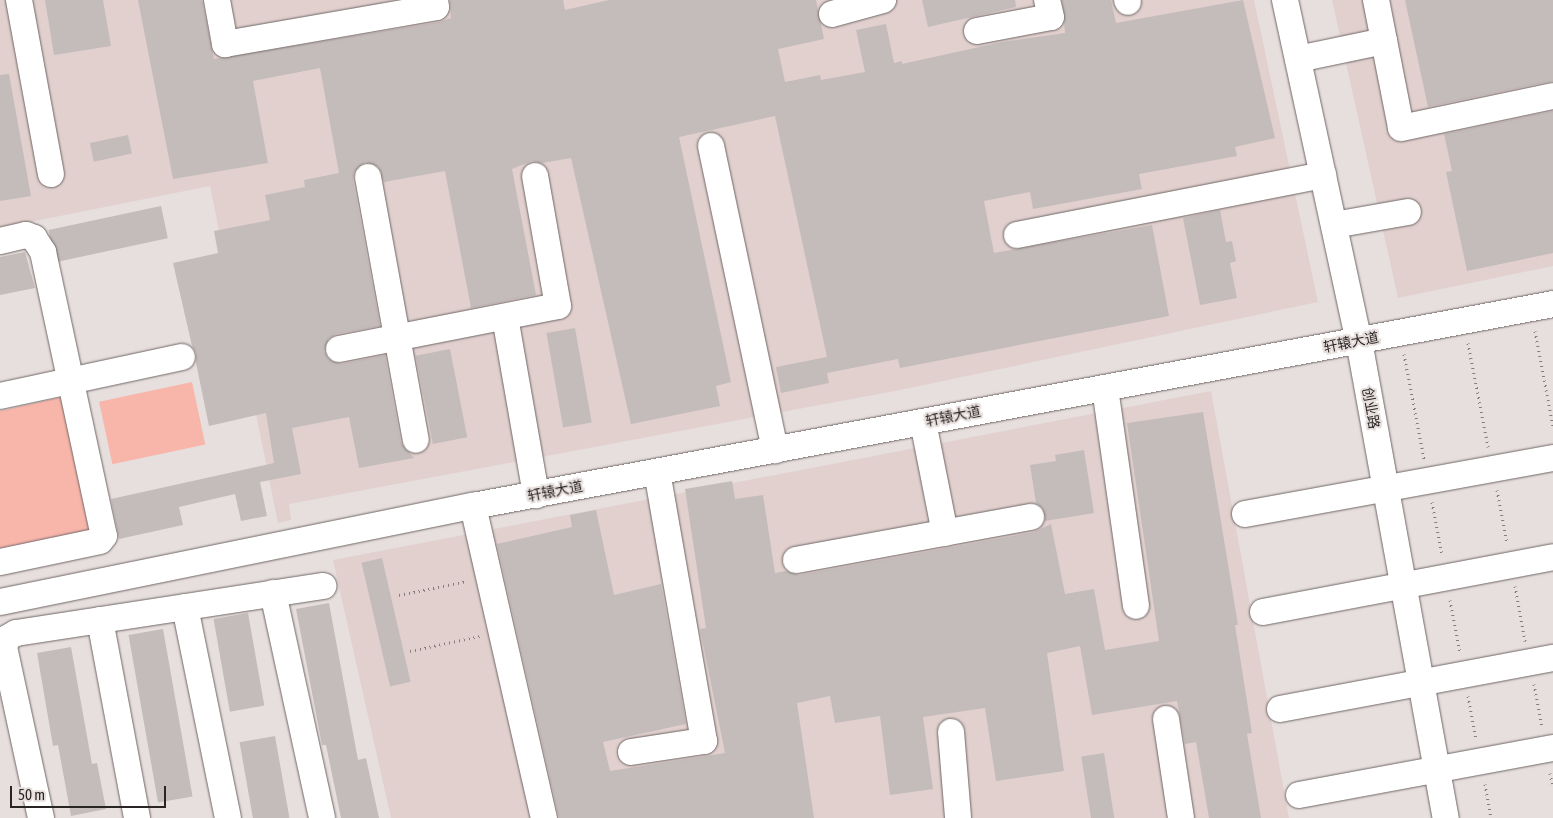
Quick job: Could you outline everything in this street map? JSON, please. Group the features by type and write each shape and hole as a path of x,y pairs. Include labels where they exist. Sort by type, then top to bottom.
{"street":[{"path":"19,0 51,174"},
{"path":"217,0 225,44 436,7 435,0"},
{"path":"832,14 884,0"},
{"path":"977,30 1051,17 1047,0"},
{"name":"创业路","path":"1285,0 1359,341 1446,818"},
{"path":"1376,0 1402,128 1553,96"},
{"path":"1298,59 1384,42"},
{"path":"711,146 775,450"},
{"path":"1017,235 1323,175"},
{"path":"339,349 558,306 535,176"},
{"path":"368,177 416,440"},
{"path":"1334,225 1408,212"},
{"path":"0,241 26,235 40,244 71,381 103,539 0,562"},
{"name":"轩辕大道","path":"0,602 473,506 1542,306"},
{"path":"505,316 536,494"},
{"path":"0,396 182,357"},
{"path":"1105,388 1136,606"},
{"path":"923,422 945,533"},
{"path":"1245,514 1553,458"},
{"path":"631,752 704,741 657,472"},
{"path":"473,506 544,818"},
{"path":"796,560 1030,517"},
{"path":"1264,612 1553,557"},
{"path":"41,818 4,648 7,638 16,634 100,620 324,586"},
{"path":"273,593 322,818"},
{"path":"185,607 228,818"},
{"path":"100,620 137,818"},
{"path":"1280,709 1553,658"},
{"path":"1166,718 1181,818"},
{"path":"951,732 958,818"},
{"path":"1300,795 1553,748"}],"path":[{"path":"1542,306 1553,426"},
{"path":"399,595 489,576"},
{"path":"410,651 502,631"}],"shaded area":[{"path":"0,0 1254,0 1318,302 900,390 289,504 291,520 278,523 210,186 0,228"},
{"path":"1332,0 1553,0 1553,266 1398,298"},
{"path":"192,382 205,445 112,464 99,402"},
{"path":"1211,391 1289,818 391,818 333,560"},
{"path":"62,397 90,531 0,554 0,411"}],"building":[{"path":"45,0 103,0 111,46 54,55"},
{"path":"138,0 202,0 214,59 439,22 451,18 450,0 563,0 565,10 609,0 816,0 824,39 778,49 785,82 820,75 821,80 865,72 856,30 886,24 894,63 902,61 902,64 1002,42 1065,33 1062,0 1111,0 1116,23 1243,0 1275,138 1235,147 1237,156 1139,174 1142,189 1033,209 1030,192 984,201 994,253 1152,225 1169,316 900,368 898,359 827,373 829,383 781,393 776,367 827,357 775,116 679,137 731,382 716,386 720,406 631,424 571,158 542,163 532,161 512,169 536,295 471,308 445,171 384,182 379,167 365,162 354,172 353,180 380,326 336,334 329,338 324,351 328,359 341,364 385,355 401,443 414,458 359,468 349,417 292,428 301,474 260,482 267,516 241,521 235,494 179,507 183,525 119,539 111,499 274,463 266,413 209,426 196,363 196,353 192,346 173,263 218,253 214,231 270,220 265,195 305,187 304,180 339,173 320,68 253,81 268,163 173,179"},
{"path":"922,0 1015,0 1016,7 928,27"},
{"path":"1405,0 1553,0 1553,81 1428,107"},
{"path":"9,74 31,196 0,201 0,75"},
{"path":"1553,111 1553,253 1467,271 1446,172 1452,171 1444,134"},
{"path":"128,135 132,154 94,162 90,143"},
{"path":"161,206 168,238 55,262 49,230"},
{"path":"1220,210 1226,242 1232,241 1236,261 1230,263 1237,298 1200,305 1183,218"},
{"path":"25,252 35,288 0,295 0,257"},
{"path":"575,328 592,423 563,428 546,333"},
{"path":"450,349 467,437 433,444 416,356"},
{"path":"1203,412 1238,625 1235,625 1252,733 1247,734 1261,818 1209,818 1196,742 1185,744 1177,701 1092,715 1080,646 1047,653 1064,771 996,781 985,708 923,717 933,789 890,795 880,716 835,723 830,696 797,703 814,818 559,818 497,544 572,527 570,515 596,510 614,595 661,584 686,724 603,742 610,771 725,753 700,629 706,628 685,489 732,481 735,499 763,495 775,573 786,571 799,575 1034,532 1051,524 1065,594 1094,589 1105,650 1159,641 1127,423"},
{"path":"1084,450 1094,513 1045,521 1043,508 1036,503 1030,465 1056,461 1055,455"},
{"path":"382,558 411,682 390,686 362,563"},
{"path":"329,603 358,760 366,758 379,818 341,818 326,745 322,745 296,609"},
{"path":"248,613 264,706 230,712 214,619"},
{"path":"163,629 193,796 158,802 129,635"},
{"path":"71,647 92,764 97,763 106,809 71,816 58,745 53,746 37,653"},
{"path":"275,736 289,818 253,818 240,742"},
{"path":"1104,753 1114,818 1091,818 1081,757"}]}
